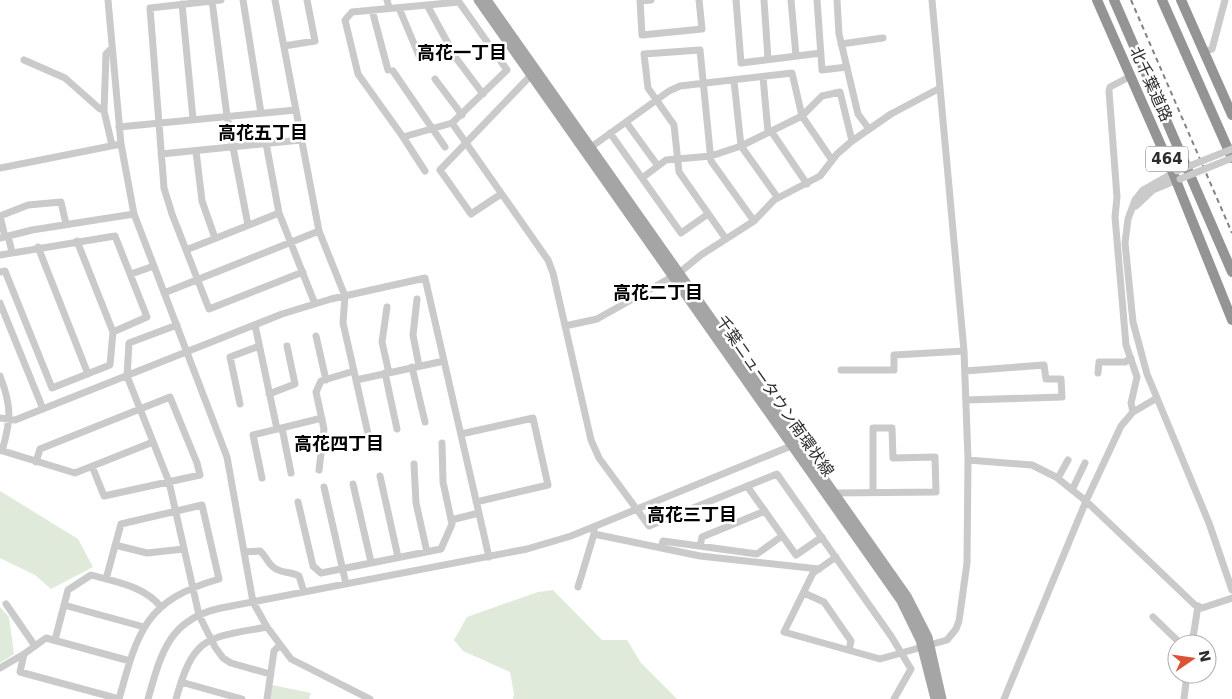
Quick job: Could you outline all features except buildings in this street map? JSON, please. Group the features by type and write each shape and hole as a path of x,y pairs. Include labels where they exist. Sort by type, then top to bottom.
{"highway":[{"name":"北千葉道路","path":"1097,0 1176,176 1232,320"},
{"name":"北千葉道路","path":"1114,0 1232,272"},
{"path":"1162,0 1232,158"},
{"path":"1181,0 1232,115"}],"main road":[{"name":"千葉ニュータウン南環状線","path":"478,0 534,73"},
{"name":"千葉ニュータウン南環状線","path":"487,0 534,73 795,444 901,601 926,646 935,699"},
{"name":"千葉ニュータウン南環状線","path":"795,444 834,492 907,596 926,646 942,699"}],"street":[{"path":"108,0 121,144 134,214 227,456 253,602 279,646 291,659 370,699"},
{"path":"221,0 150,8 158,123 166,196 210,309 303,272"},
{"path":"243,0 261,113"},
{"path":"275,0 319,232 345,296 344,323 371,447"},
{"path":"284,46 315,40 307,0"},
{"path":"387,0 389,8"},
{"path":"652,0 640,1 642,35 702,29 699,0"},
{"path":"736,0 741,63 821,53"},
{"path":"764,0 768,59"},
{"path":"791,0 796,56"},
{"path":"817,0 822,70 847,67"},
{"path":"836,0 841,44 858,114 869,129"},
{"path":"836,557 814,573 784,632 880,659 947,640 956,629 967,563 968,460 965,371 932,0"},
{"path":"1204,51 1212,48 1225,0"},
{"path":"212,1 227,116 248,225"},
{"path":"403,137 452,123 507,70 459,2 427,5 416,3 400,8 352,12 345,20 358,74 425,171"},
{"path":"182,4 193,119"},
{"path":"427,5 456,58 483,94"},
{"path":"400,8 420,58"},
{"path":"372,10 391,70 445,147"},
{"path":"841,44 883,38"},
{"path":"112,48 106,54 104,108 112,144"},
{"path":"726,239 679,172 674,125 648,88 644,54 700,50 711,161 754,221"},
{"path":"24,60 65,78 100,109 104,108"},
{"path":"502,194 471,214 440,170 534,73"},
{"path":"587,149 656,100 680,86 792,73 802,116 832,160"},
{"path":"1131,76 1110,87 1109,91 1117,197 1116,227 1126,345 1137,377 1131,403 1133,412"},
{"path":"763,77 769,132 807,184"},
{"path":"435,79 462,115"},
{"path":"734,80 741,146 778,198"},
{"path":"565,326 597,319 676,275 754,221 767,205 820,176 832,160 852,141 891,114 940,88"},
{"path":"642,178 666,160 711,156 741,146 802,116 822,96 840,92 852,141"},
{"path":"119,127 296,110"},
{"path":"626,122 658,166"},
{"path":"452,123 548,260 594,450 649,526 777,474 836,557 911,669 894,699"},
{"path":"610,133 681,233 708,214"},
{"path":"161,154 301,140"},
{"path":"266,143 279,212 315,304"},
{"path":"0,168 112,144 121,144"},
{"path":"1232,148 1176,176 1142,198 1128,220 1125,243 1133,322 1140,355 1210,523 1232,590"},
{"path":"196,151 202,201 215,238"},
{"path":"1176,176 1232,158"},
{"path":"12,252 4,237 0,216 28,205 61,202 66,224"},
{"path":"186,250 279,212"},
{"path":"4,237 66,224 120,218 134,214"},
{"path":"164,293 319,232"},
{"path":"0,254 115,236 147,317 112,332"},
{"path":"0,272 5,271 52,388 88,374 110,365 112,332 77,241"},
{"path":"38,247 88,374"},
{"path":"130,274 154,266"},
{"path":"0,418 10,421 254,325 315,304 425,278 489,557"},
{"path":"417,299 412,335 425,422"},
{"path":"0,303 43,409"},
{"path":"387,307 382,342 397,429"},
{"path":"177,325 129,343 127,376 168,482 198,614 217,652 228,661 270,674"},
{"path":"254,325 270,394 292,474"},
{"path":"316,336 326,380"},
{"path":"240,404 230,357 259,346"},
{"path":"270,394 296,384 287,346"},
{"path":"841,370 894,370 894,355 964,352"},
{"path":"1098,373 1099,362 1125,362 1132,358"},
{"path":"356,380 444,361"},
{"path":"965,371 1044,365 1046,379 1061,378 1062,397 966,400"},
{"path":"319,470 324,429 316,392 321,381 354,371"},
{"path":"0,376 10,421 1,451 75,473 153,442"},
{"path":"36,462 40,449 170,397 197,463 200,475 104,496 92,466"},
{"path":"1004,699 1086,501 1121,426 1133,412 1157,398"},
{"path":"262,478 252,435 322,418"},
{"path":"461,434 533,418 548,485 476,502"},
{"path":"834,492 873,492 936,492 935,457 893,458 892,428 873,428 873,492"},
{"path":"298,502 313,566 321,573 441,549 452,524 443,482 442,443"},
{"path":"148,699 160,658 169,640 183,625 198,614 489,557 594,530 636,508 795,444"},
{"path":"968,460 1032,465 1058,478 1086,501 1198,606 1202,608 1232,598"},
{"path":"1058,478 1068,460"},
{"path":"1072,490 1085,463"},
{"path":"414,464 416,503 427,552"},
{"path":"380,476 398,557"},
{"path":"353,484 371,562"},
{"path":"747,486 796,555 822,537"},
{"path":"324,487 346,584"},
{"path":"24,654 20,672 119,699 130,661 144,627 161,607 192,587 219,579 202,505 121,524 106,579"},
{"path":"700,546 702,537 764,511"},
{"path":"451,520 479,513"},
{"path":"594,530 661,548 700,556 819,569"},
{"path":"578,587 594,530"},
{"path":"661,548 663,541 757,554 782,536"},
{"path":"116,545 148,554 184,549"},
{"path":"244,552 260,551 270,565 278,571 299,576 304,592"},
{"path":"54,640 68,590 92,575 143,592 161,607"},
{"path":"804,592 824,602 851,641 849,650"},
{"path":"6,604 35,646"},
{"path":"64,605 144,627"},
{"path":"1193,634 1198,606"},
{"path":"1153,618 1170,634"},
{"path":"176,699 189,659 200,647 211,639 267,627"},
{"path":"0,668 46,638 130,661"},
{"path":"267,699 274,652 279,646"},
{"path":"181,682 242,699"},
{"path":"1184,699 1186,684"}],"green space":[{"path":"0,491 78,539 93,567 51,589 35,575 0,558"},
{"path":"553,590 602,640 627,640 641,663 677,699 513,699 514,694 510,672 463,651 454,640 467,617 538,592"},
{"path":"0,607 9,617 14,654 0,663"},
{"path":"272,685 311,693 309,699 270,699"}],"railway":[{"path":"1131,0 1232,233"}],"district":[{"name":"高花一丁目","path":"462,52"},
{"name":"高花五丁目","path":"263,132"},
{"name":"高花二丁目","path":"658,292"},
{"name":"高花四丁目","path":"339,443"},
{"name":"高花三丁目","path":"692,514"}]}
